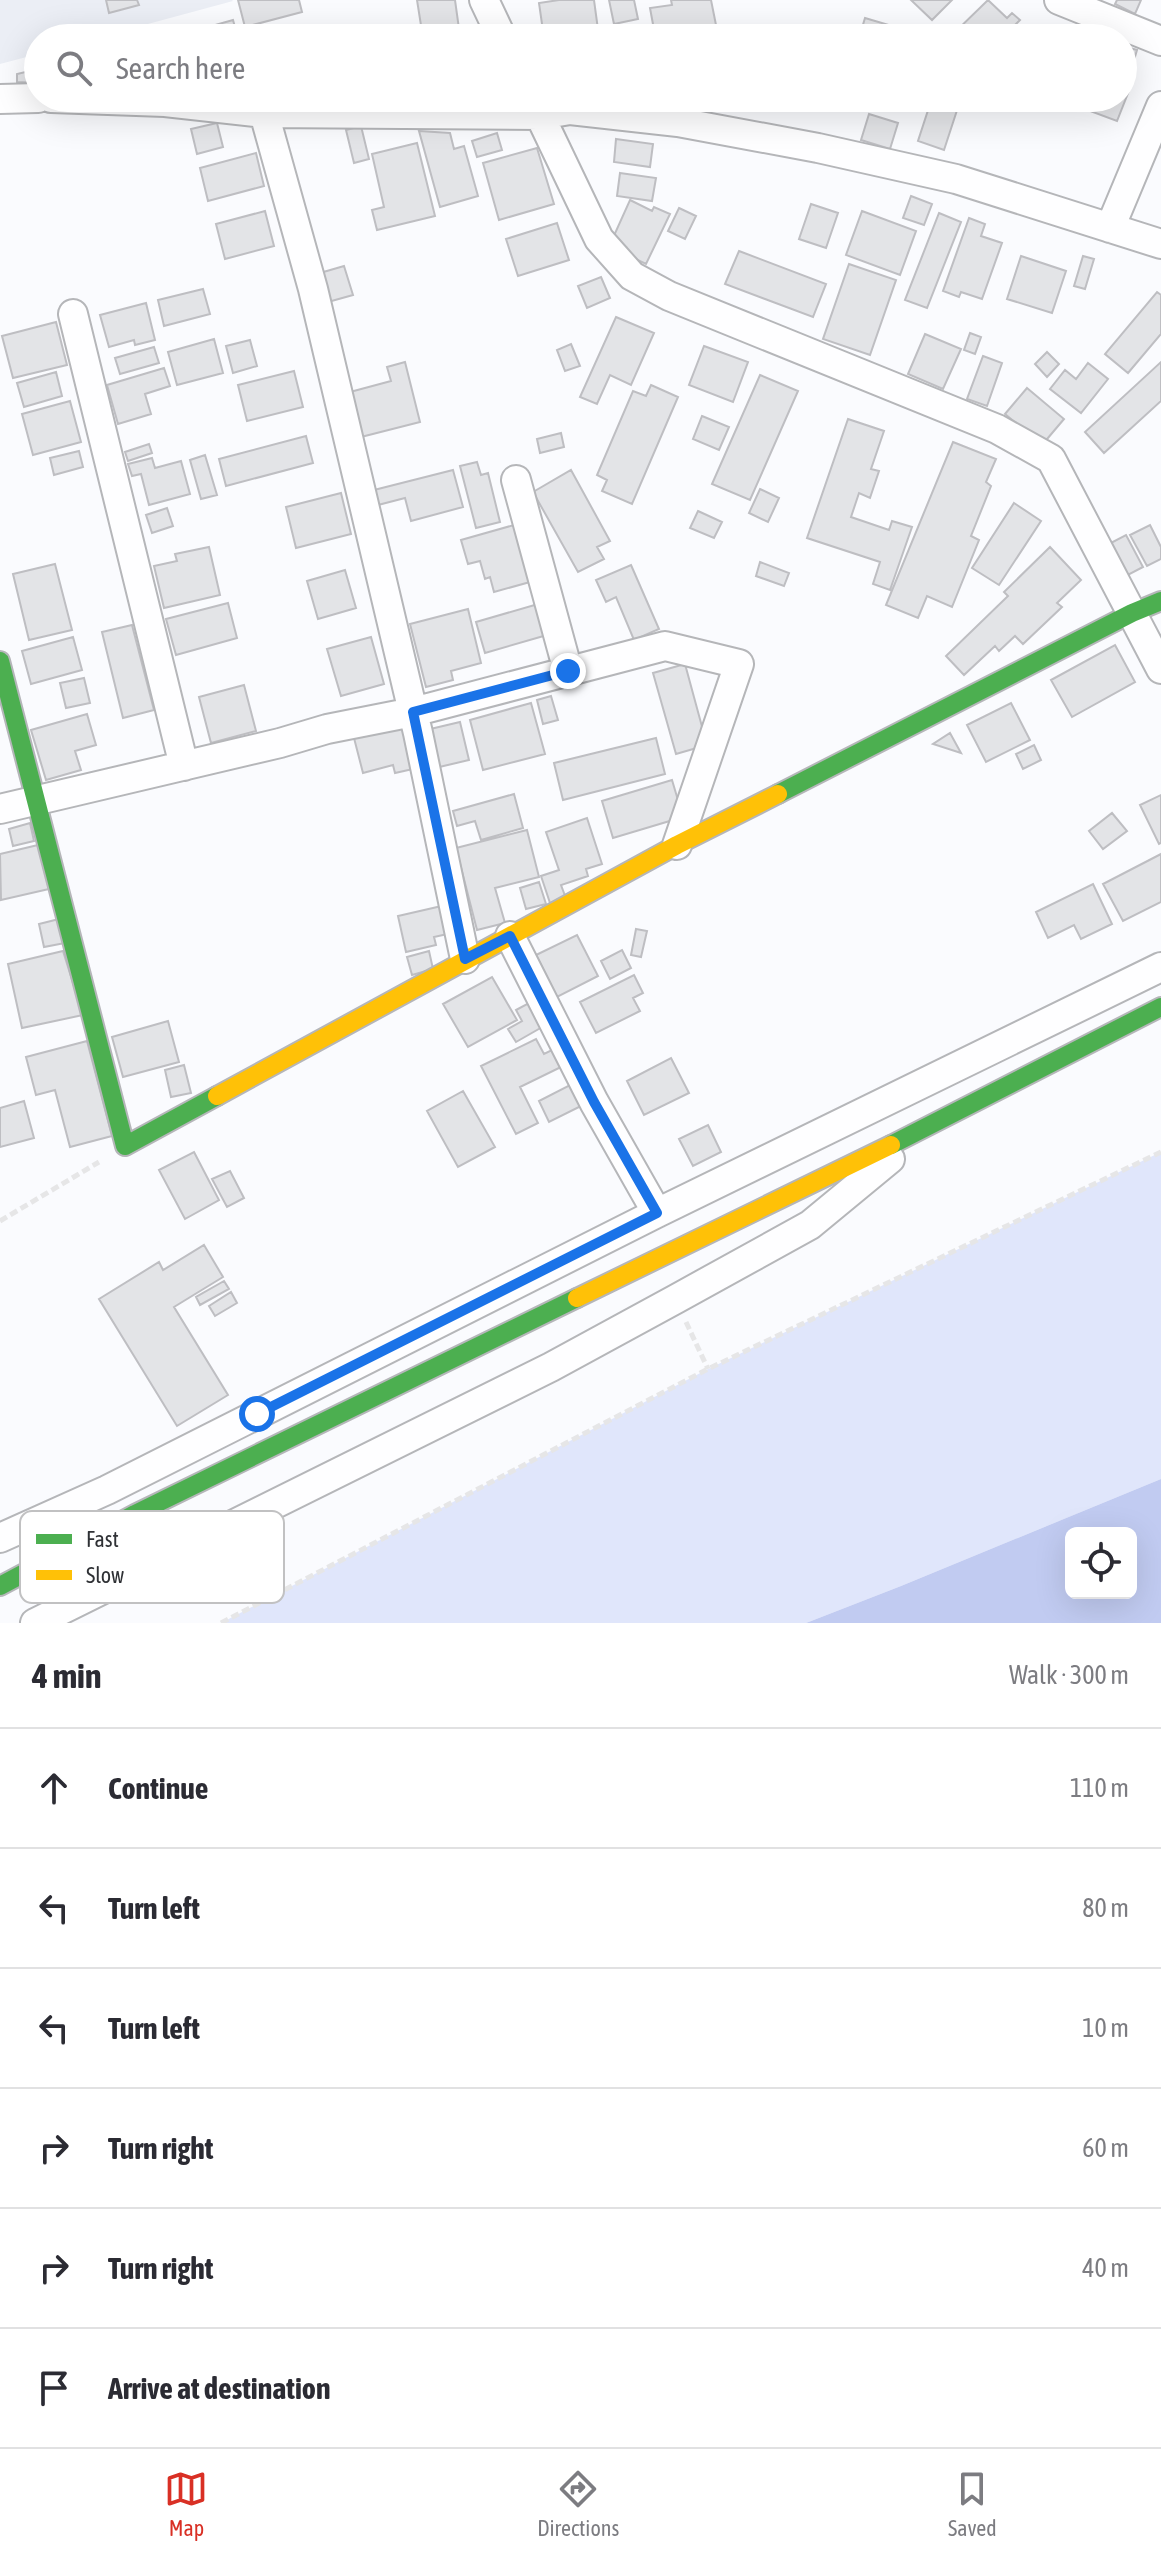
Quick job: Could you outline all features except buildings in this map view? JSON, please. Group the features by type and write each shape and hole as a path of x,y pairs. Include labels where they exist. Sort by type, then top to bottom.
{"street":[{"path":"484,0 495,24"},
{"path":"1059,0 1119,24"},
{"path":"1137,31 1161,41"},
{"path":"0,99 24,98"},
{"path":"1110,228 1161,106"},
{"path":"255,112 309,112"},
{"path":"538,112 599,239 632,276 669,296 997,429 1051,459 1161,669"},
{"path":"588,112 678,122 818,148 956,179 1161,244"},
{"path":"264,113 313,289 413,712 465,959"},
{"path":"73,314 184,766"},
{"path":"516,480 568,671"},
{"path":"0,661 125,1146 677,845 1161,601"},
{"path":"0,809 327,729 413,712 665,646 739,664 677,845"},
{"path":"510,936 594,1102 657,1213"},
{"path":"60,1511 657,1213 1161,967"},
{"path":"146,1511 278,1443 927,1128 1161,1007"},
{"path":"260,1511 536,1374 810,1225 927,1128"},
{"path":"0,1538 20,1529"},
{"path":"0,1586 20,1576"},
{"path":"35,1623 75,1603"}],"path":[{"path":"0,1221 125,1146"},
{"path":"284,1590 708,1369 1161,1152"},
{"path":"676,1299 708,1369"},
{"path":"221,1623 259,1603"}],"shaded area":[{"path":"0,0 233,1 148,24 24,24 24,58 0,64"},
{"path":"1161,1152 1161,1479 806,1623 221,1623 259,1603 284,1603 284,1590 708,1369"}],"water":[{"path":"1161,1479 1161,1623 806,1623 901,1586"}],"traffic: fast":[{"path":"778,794 1161,601"},
{"path":"0,661 125,1146 217,1096"},
{"path":"891,1145 1161,1007"},
{"path":"141,1511 577,1298"},
{"path":"0,1586 20,1575"}],"traffic: slow":[{"path":"217,1096 677,845 778,794"},
{"path":"577,1298 891,1145"}],"route":[{"path":"257,1414 657,1213 594,1102 510,936 465,959 413,712 568,671"}]}
